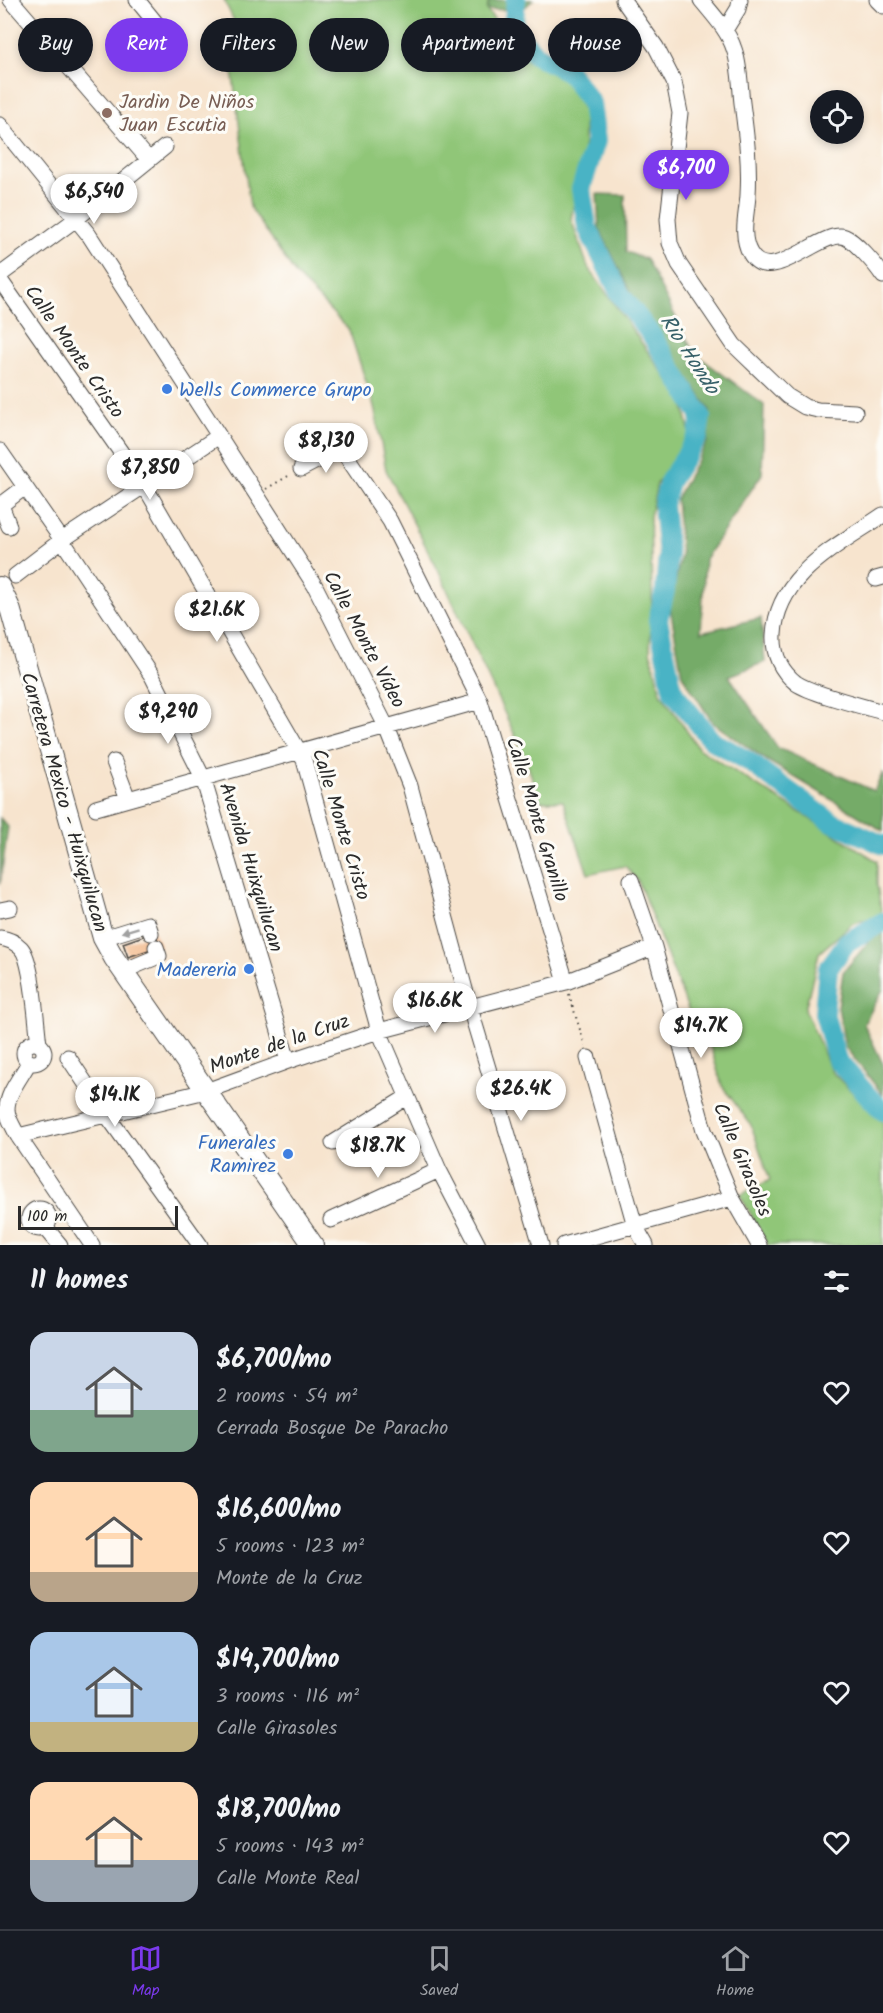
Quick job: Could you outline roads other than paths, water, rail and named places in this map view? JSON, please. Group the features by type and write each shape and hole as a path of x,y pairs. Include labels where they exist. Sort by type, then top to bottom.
{"main road":[{"name":"Carretera Mexico - Huixquilucan","path":"7,581 10,608 103,938 123,971 313,1245"}],"street":[{"path":"11,0 149,160"},
{"path":"137,0 152,18"},
{"path":"623,0 656,47 674,82 680,113 668,219 670,243 679,264 734,345 787,396 812,409 855,412"},
{"path":"700,0 725,30 735,49 749,174 744,232 751,256 768,264 779,263 796,257 821,240 844,236 852,241 883,276"},
{"path":"725,30 738,9 740,0"},
{"path":"877,0 883,6"},
{"name":"Calle Monte Vídeo","path":"0,125 89,235 219,435 315,586 387,728 410,786 470,1008 541,1245"},
{"path":"0,275 76,219 165,147"},
{"name":"Calle Monte Cristo","path":"0,280 144,486 304,760 379,1031 439,1170 478,1245"},
{"path":"7,581 62,540 219,435"},
{"name":"Calle Monte Granillo","path":"301,469 341,448 390,521 480,701 566,982"},
{"name":"Avenida Huixquilucan","path":"0,451 152,676 203,778 288,1061"},
{"path":"9,526 0,504 25,487"},
{"path":"883,515 804,570 785,593 775,620 773,646 781,668 797,684 883,712"},
{"path":"96,808 480,701"},
{"path":"114,762 128,799"},
{"name":"Calle Girasoles","path":"631,880 654,947 704,1130 732,1198 759,1245"},
{"path":"103,938 148,924 159,956 123,971"},
{"path":"0,938 9,939 22,948 29,963 35,1044"},
{"path":"0,947 13,954 19,966 35,1044 44,1050 43,1058 37,1063 29,1062 10,1096 8,1116 18,1136 92,1245"},
{"name":"Monte de la Cruz","path":"18,1136 206,1091 379,1031 566,982 654,947"},
{"path":"68,1057 200,1245"},
{"path":"588,1058 635,1226 646,1245"},
{"path":"333,1143 407,1097"},
{"path":"331,1220 439,1170"},
{"path":"564,1245 732,1198"},
{"path":"45,1227 60,1245"}],"waterway":[{"name":"Rio Hondo","path":"516,0 513,30 536,55 569,72 591,103 596,141 581,189 587,227 620,294 652,336 701,416 698,436 669,482 663,505 668,555 665,590 658,620 673,691 711,740 748,761 830,821 883,845"},
{"name":"Rio Hondo","path":"883,922 847,942 828,969 824,1013 837,1060 883,1111"}],"place":[{"name":"Jardin De Niños Juan Escutia","path":"107,113"},
{"name":"Wells Commerce Grupo","path":"167,389"},
{"name":"Madereria","path":"249,969"},
{"name":"Funerales Ramirez","path":"288,1154"}]}
